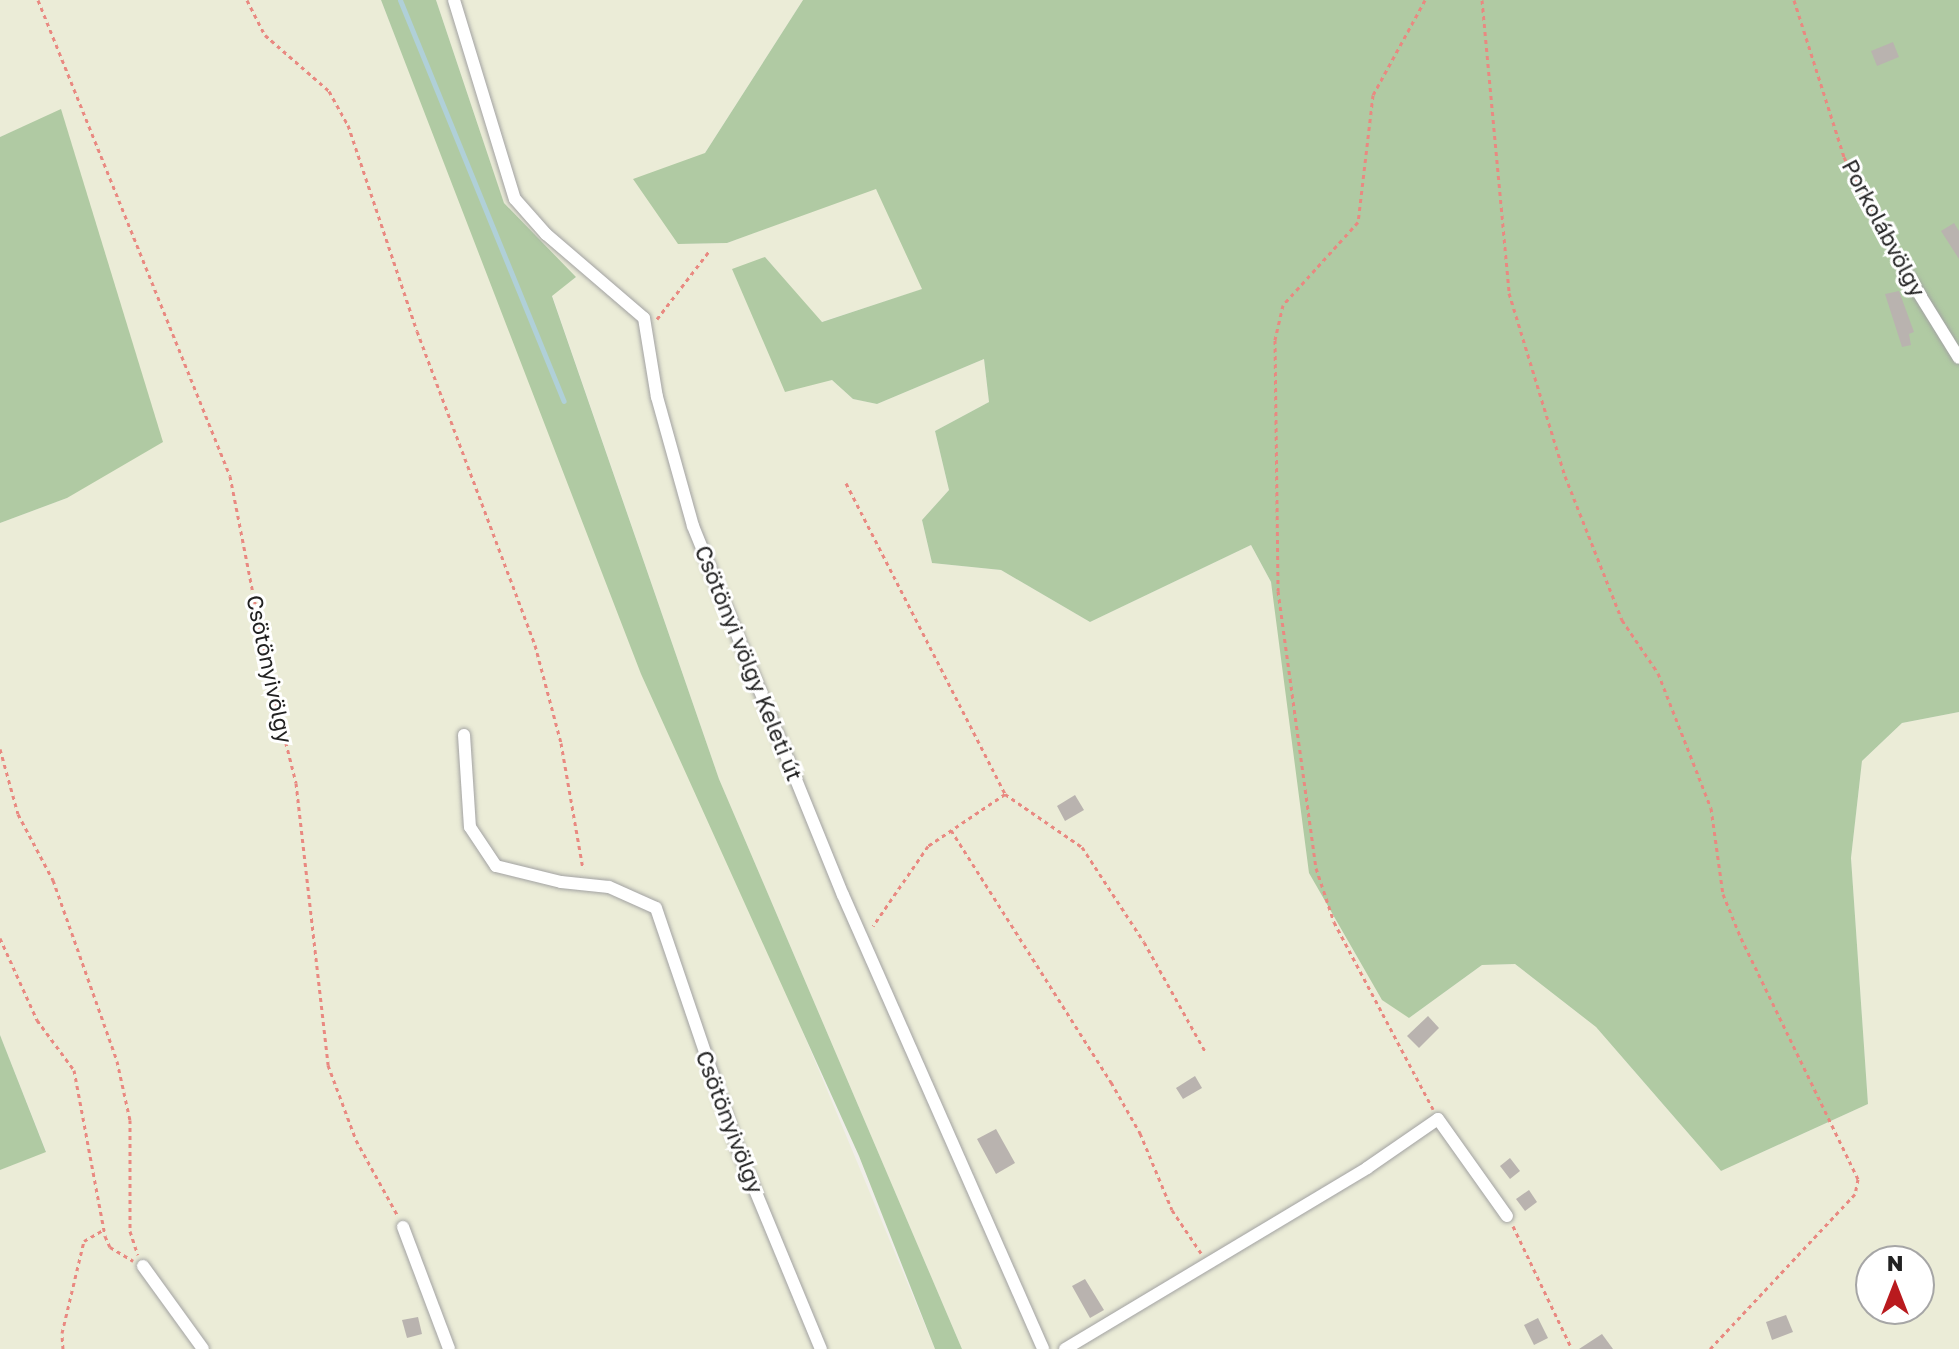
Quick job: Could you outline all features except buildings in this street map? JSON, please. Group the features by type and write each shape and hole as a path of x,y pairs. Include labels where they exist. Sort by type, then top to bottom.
{"street":[{"name":"Csötönyi völgy Keleti út","path":"454,0 515,199 546,234 634,305 644,318 657,397 693,526 864,941 1043,1349"},
{"name":"Porkolábvölgy","path":"1905,271 1959,358"},
{"name":"Csötönyivölgy","path":"464,735 470,827 479,847 496,866 561,882 596,884 656,908 738,1149 821,1349"},
{"path":"1065,1349 1438,1119 1507,1216"},
{"path":"403,1227 449,1349"},
{"path":"143,1266 203,1349"}],"path":[{"name":"Csötönyivölgy","path":"38,0 230,476 270,680 296,783 328,1065 356,1140 403,1227"},
{"path":"247,0 265,35 329,91 348,125 417,331 535,645 561,743 579,854 584,870 596,884"},
{"path":"1425,0 1373,95 1358,222 1283,305 1275,340 1278,591 1316,868 1334,922 1438,1119"},
{"path":"1482,0 1509,293 1565,476 1622,620 1658,673 1706,795 1723,894 1741,938 1858,1179 1855,1194 1710,1349"},
{"name":"Porkolábvölgy","path":"1794,0 1844,157 1905,271"},
{"path":"649,345 657,319 710,250"},
{"path":"846,483 1005,794 1082,847 1144,942 1205,1051"},
{"path":"0,749 18,814 53,880 117,1061 130,1120 130,1231 143,1266"},
{"path":"864,941 928,846 1005,794"},
{"path":"951,830 1111,1082 1140,1133 1172,1210 1207,1263"},
{"path":"0,938 37,1020 74,1070 103,1230 110,1247 143,1266"},
{"path":"1507,1216 1572,1349"},
{"path":"63,1349 62,1333 84,1241 103,1230"}],"green space":[{"path":"0,0 381,0 513,336 935,1349 0,1349 0,1170 46,1151 0,1035 0,523 67,498 61,110 0,137"},
{"path":"381,0 436,0 504,203 576,277 552,296 719,779 962,1349 935,1349 859,1156 641,674"},
{"path":"436,0 803,0 705,153 678,244 727,243 876,188 923,289 821,322 765,257 832,380 853,399 877,404 984,359 989,402 935,431 949,490 922,520 932,563 1001,570 1090,622 1251,545 1271,582 1409,1018 1482,965 1515,964 1596,1027 1721,1171 1868,1104 1851,858 1862,761 1902,723 1959,712 1959,1349 962,1349 719,779 552,295 576,277 504,203"},
{"path":"803,0 1959,0 1959,712 1902,723 1862,761 1851,858 1868,1104 1721,1171 1596,1027 1515,964 1482,965 1409,1018 1382,1000 1309,873 1271,582 1251,545 1090,622 1001,570 932,563 922,520 949,490 935,431 989,402 984,359 877,404 853,399 832,380 785,392 732,269 765,257 822,322 922,289 876,189 727,243 678,244 633,179 705,153"},
{"path":"61,109 163,442 67,498 0,523 0,137"},
{"path":"0,1035 46,1152 0,1170"}],"waterway":[{"path":"400,0 564,401"}]}
